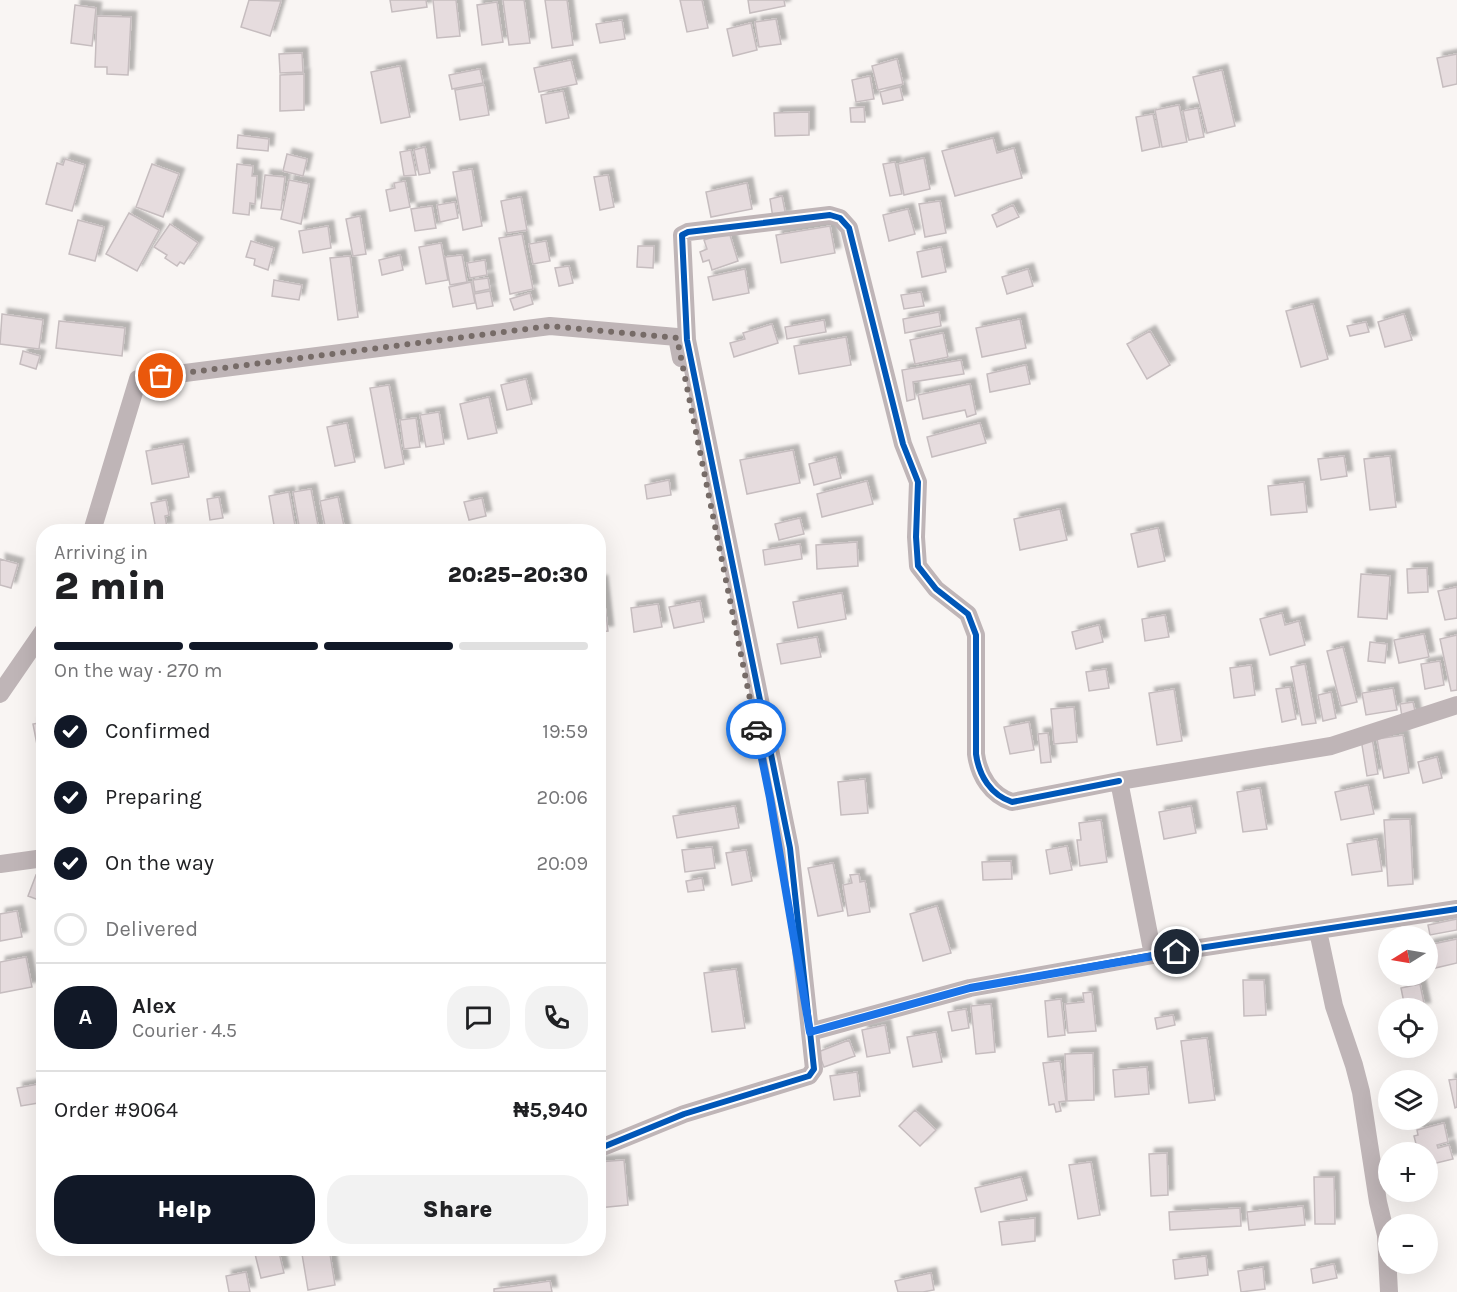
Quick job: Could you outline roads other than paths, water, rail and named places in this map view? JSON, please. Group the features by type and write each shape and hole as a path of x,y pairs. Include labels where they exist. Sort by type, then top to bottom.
{"street":[{"path":"606,1146 684,1114 809,1076 814,1068 790,848 687,340 682,235 687,232 830,215 840,218 849,228 903,444 918,482 916,537 918,566 936,589 968,615 976,635 976,754 978,767 988,786 999,798 1012,802 1119,781 1331,746 1457,705"},
{"path":"94,524 138,379 550,326 677,338 770,798 810,1032"},
{"path":"0,694 36,642"},
{"path":"1119,781 1153,955"},
{"path":"0,864 36,859"},
{"path":"810,1032 970,988 1153,955 1457,909"},
{"path":"1318,931 1334,1006 1361,1092 1378,1202 1386,1235 1389,1292"}]}
